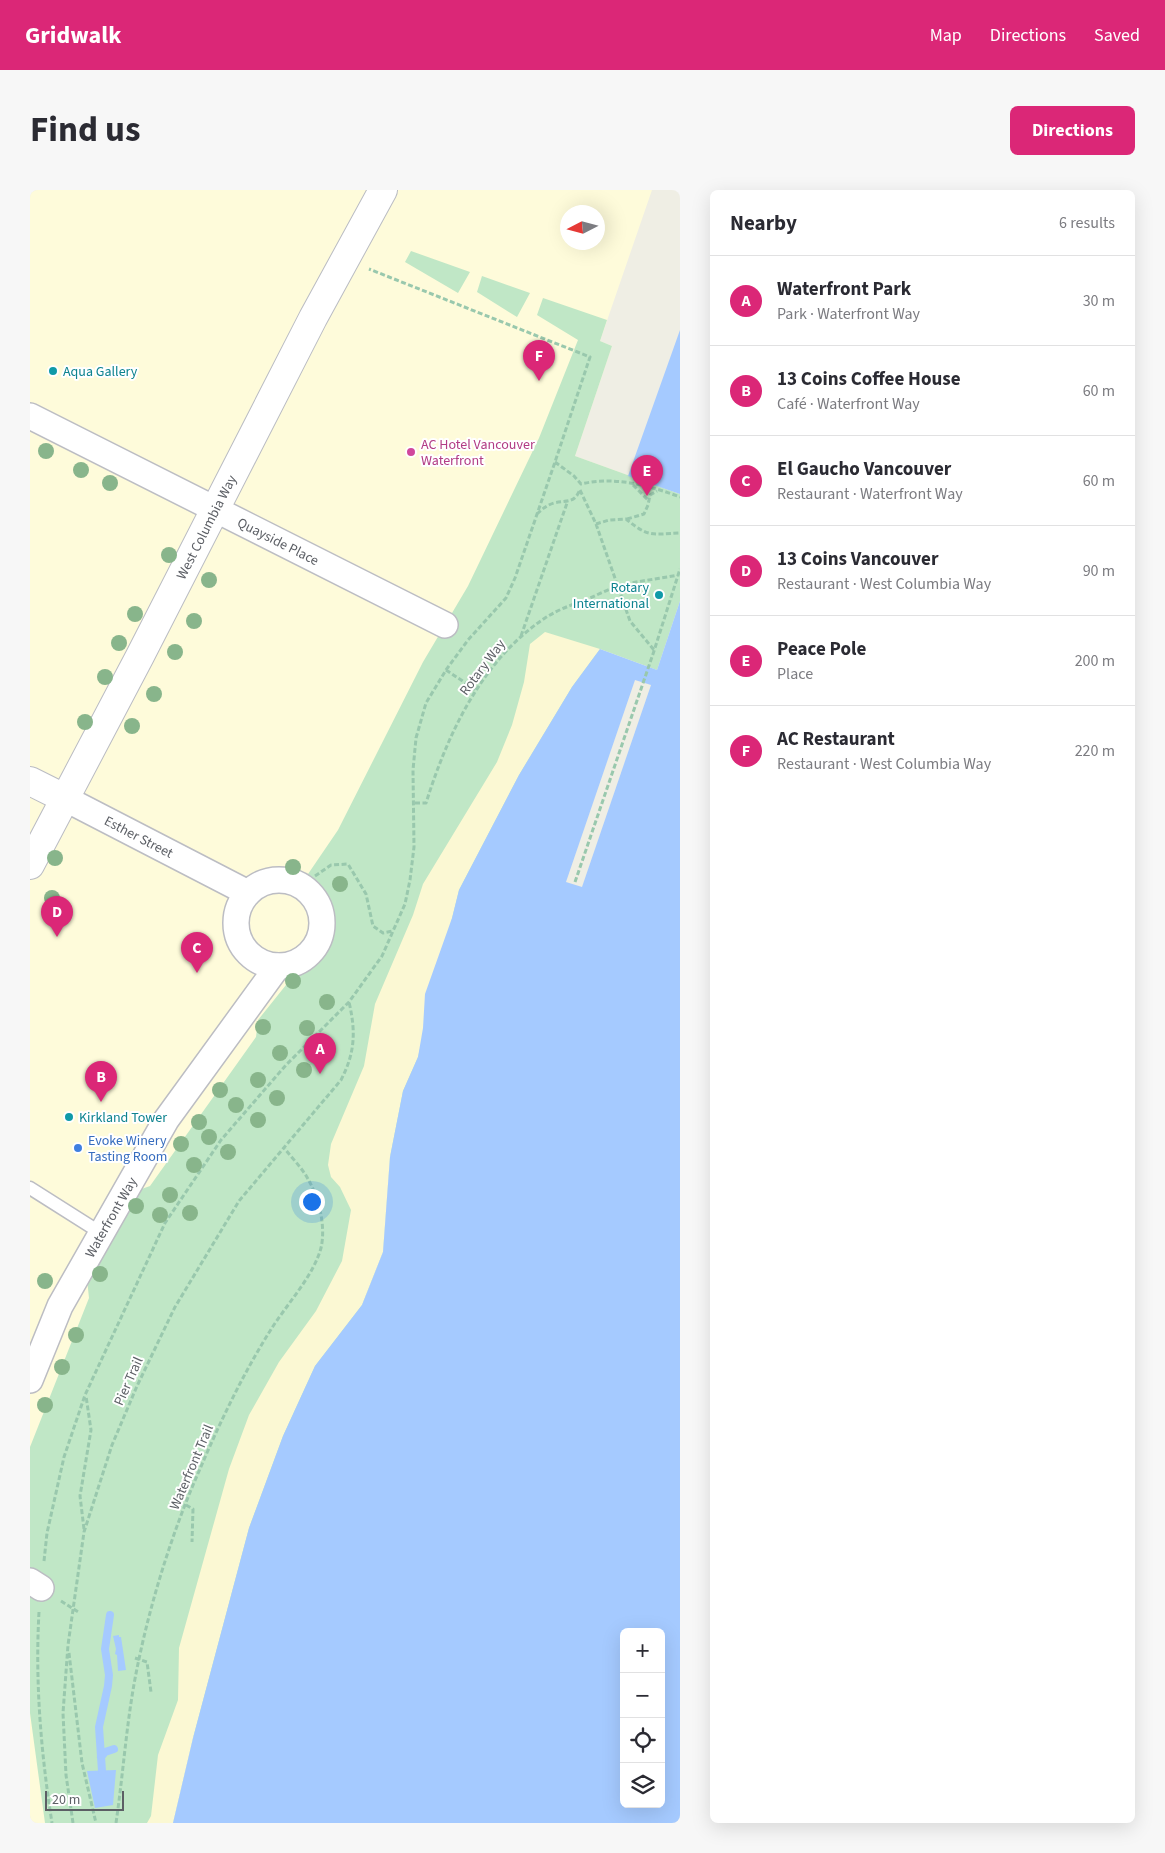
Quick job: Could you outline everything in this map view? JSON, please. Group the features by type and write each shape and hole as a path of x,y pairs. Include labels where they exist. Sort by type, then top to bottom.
{"street":[{"name":"West Columbia Way","path":"30,865 66,799 345,259 383,190"},
{"name":"Quayside Place","path":"30,416 445,625"},
{"name":"Esther Street","path":"30,781 248,893"},
{"path":"272,881 286,881 300,886 310,894 318,906 322,920 320,934 315,947 305,957 292,964 278,966 264,964 252,957 242,946 237,933 236,919 240,905 248,893 259,885 272,881"},
{"name":"Waterfront Way","path":"30,1380 60,1306 166,1120 278,966"}],"lane":[{"path":"30,1188 101,1232"}],"path":[{"path":"52,1823 46,1784 40,1711 36,1585 64,1457 85,1395 165,1223 221,1140 286,1065 349,1002 382,956 404,904 410,880 414,847 415,803 413,770 416,738 426,703 446,670 468,640 506,598 515,578 590,357 345,259"},
{"path":"555,462 574,476 581,484"},
{"path":"581,484 609,480 661,490 680,497"},
{"path":"536,514 549,505 573,500 580,490 581,484"},
{"path":"633,484 648,500"},
{"path":"580,490 596,524 630,621 654,651"},
{"path":"596,524 644,514 650,495 655,491 661,490"},
{"path":"521,637 567,502"},
{"path":"626,519 641,531 652,535 680,533"},
{"path":"575,882 680,569"},
{"name":"Rotary Way","path":"415,803 426,803 448,743 476,690 492,668 521,637 545,618 564,608 618,586 678,575"},
{"path":"446,670 476,690"},
{"path":"315,876 331,865 348,864 366,894 373,926 383,932 393,931"},
{"name":"Pier Trail","path":"72,1823 66,1775 63,1713 68,1644 84,1532 112,1445 137,1386 175,1307 239,1201 285,1149 341,1080 349,1064 353,1048 353,1021 349,1002"},
{"name":"Waterfront Trail","path":"116,1823 137,1659 162,1568 199,1469 243,1380 270,1331 304,1282 321,1248 321,1216 316,1198 308,1178 285,1149"},
{"path":"84,1532 80,1496 91,1430 85,1395"},
{"path":"186,1505 193,1509 192,1542"},
{"path":"72,1608 80,1613"},
{"path":"68,1644 82,1763 96,1823"},
{"path":"137,1659 147,1662 151,1692"}],"shaded area":[{"path":"30,190 652,190 600,341 612,346 575,456 680,494 680,601 390,1157 383,1252 193,1738 173,1823 30,1823"}],"green space":[{"path":"411,251 470,272 458,293 405,262"},
{"path":"482,276 530,293 517,317 477,292"},
{"path":"543,298 607,320 600,341 612,346 575,456 680,494 680,601 657,670 600,649 390,1157 383,1252 193,1738 173,1823 45,1823 30,1713 30,1447 89,1298 87,1279 136,1191 150,1186 256,1037 258,1020 290,980 310,966 322,951 330,934 331,912 324,894 306,877 338,830 423,662 468,586 539,438 578,340 537,315"}],"sand":[{"path":"545,632 600,649 572,687 519,775 459,890 418,1057 403,1091 390,1157 383,1252 362,1305 315,1366 283,1436 249,1528 193,1738 173,1823 147,1823 151,1816 158,1755 178,1700 179,1648 229,1469 249,1415 279,1362 316,1311 342,1261 351,1210 340,1187 331,1177 328,1165 331,1144 364,1066 375,1004 413,915 423,884 497,762 512,725 524,682 530,644"}],"water":[{"path":"680,330 680,494 628,476"},
{"path":"680,601 680,1823 173,1823 193,1738 249,1528 283,1436 315,1366 362,1305 383,1252 390,1157 403,1091 418,1057 423,1028 425,994 452,918 459,890 519,775 572,687 600,649 657,670"},
{"path":"119,1635 121,1637 126,1670 118,1671 113,1636"},
{"path":"116,1770 113,1805 95,1808 87,1771"}],"pier":[{"path":"635,680 651,685 582,887 566,882"}],"waterway":[{"path":"102,1771 99,1727 108,1686 109,1675 105,1649 110,1615"},
{"path":"101,1757 105,1752 114,1749"}],"place":[{"name":"Aqua Gallery","path":"53,371"},
{"name":"AC Restaurant","path":"539,381"},
{"name":"AC Hotel Vancouver Waterfront","path":"411,452"},
{"name":"Peace Pole","path":"647,496"},
{"name":"Rotary International","path":"659,595"},
{"name":"13 Coins Vancouver","path":"57,937"},
{"name":"El Gaucho Vancouver","path":"197,973"},
{"name":"Waterfront Park","path":"320,1074"},
{"name":"13 Coins Coffee House","path":"101,1102"},
{"name":"Kirkland Tower","path":"69,1117"},
{"name":"Evoke Winery Tasting Room","path":"78,1148"}]}
